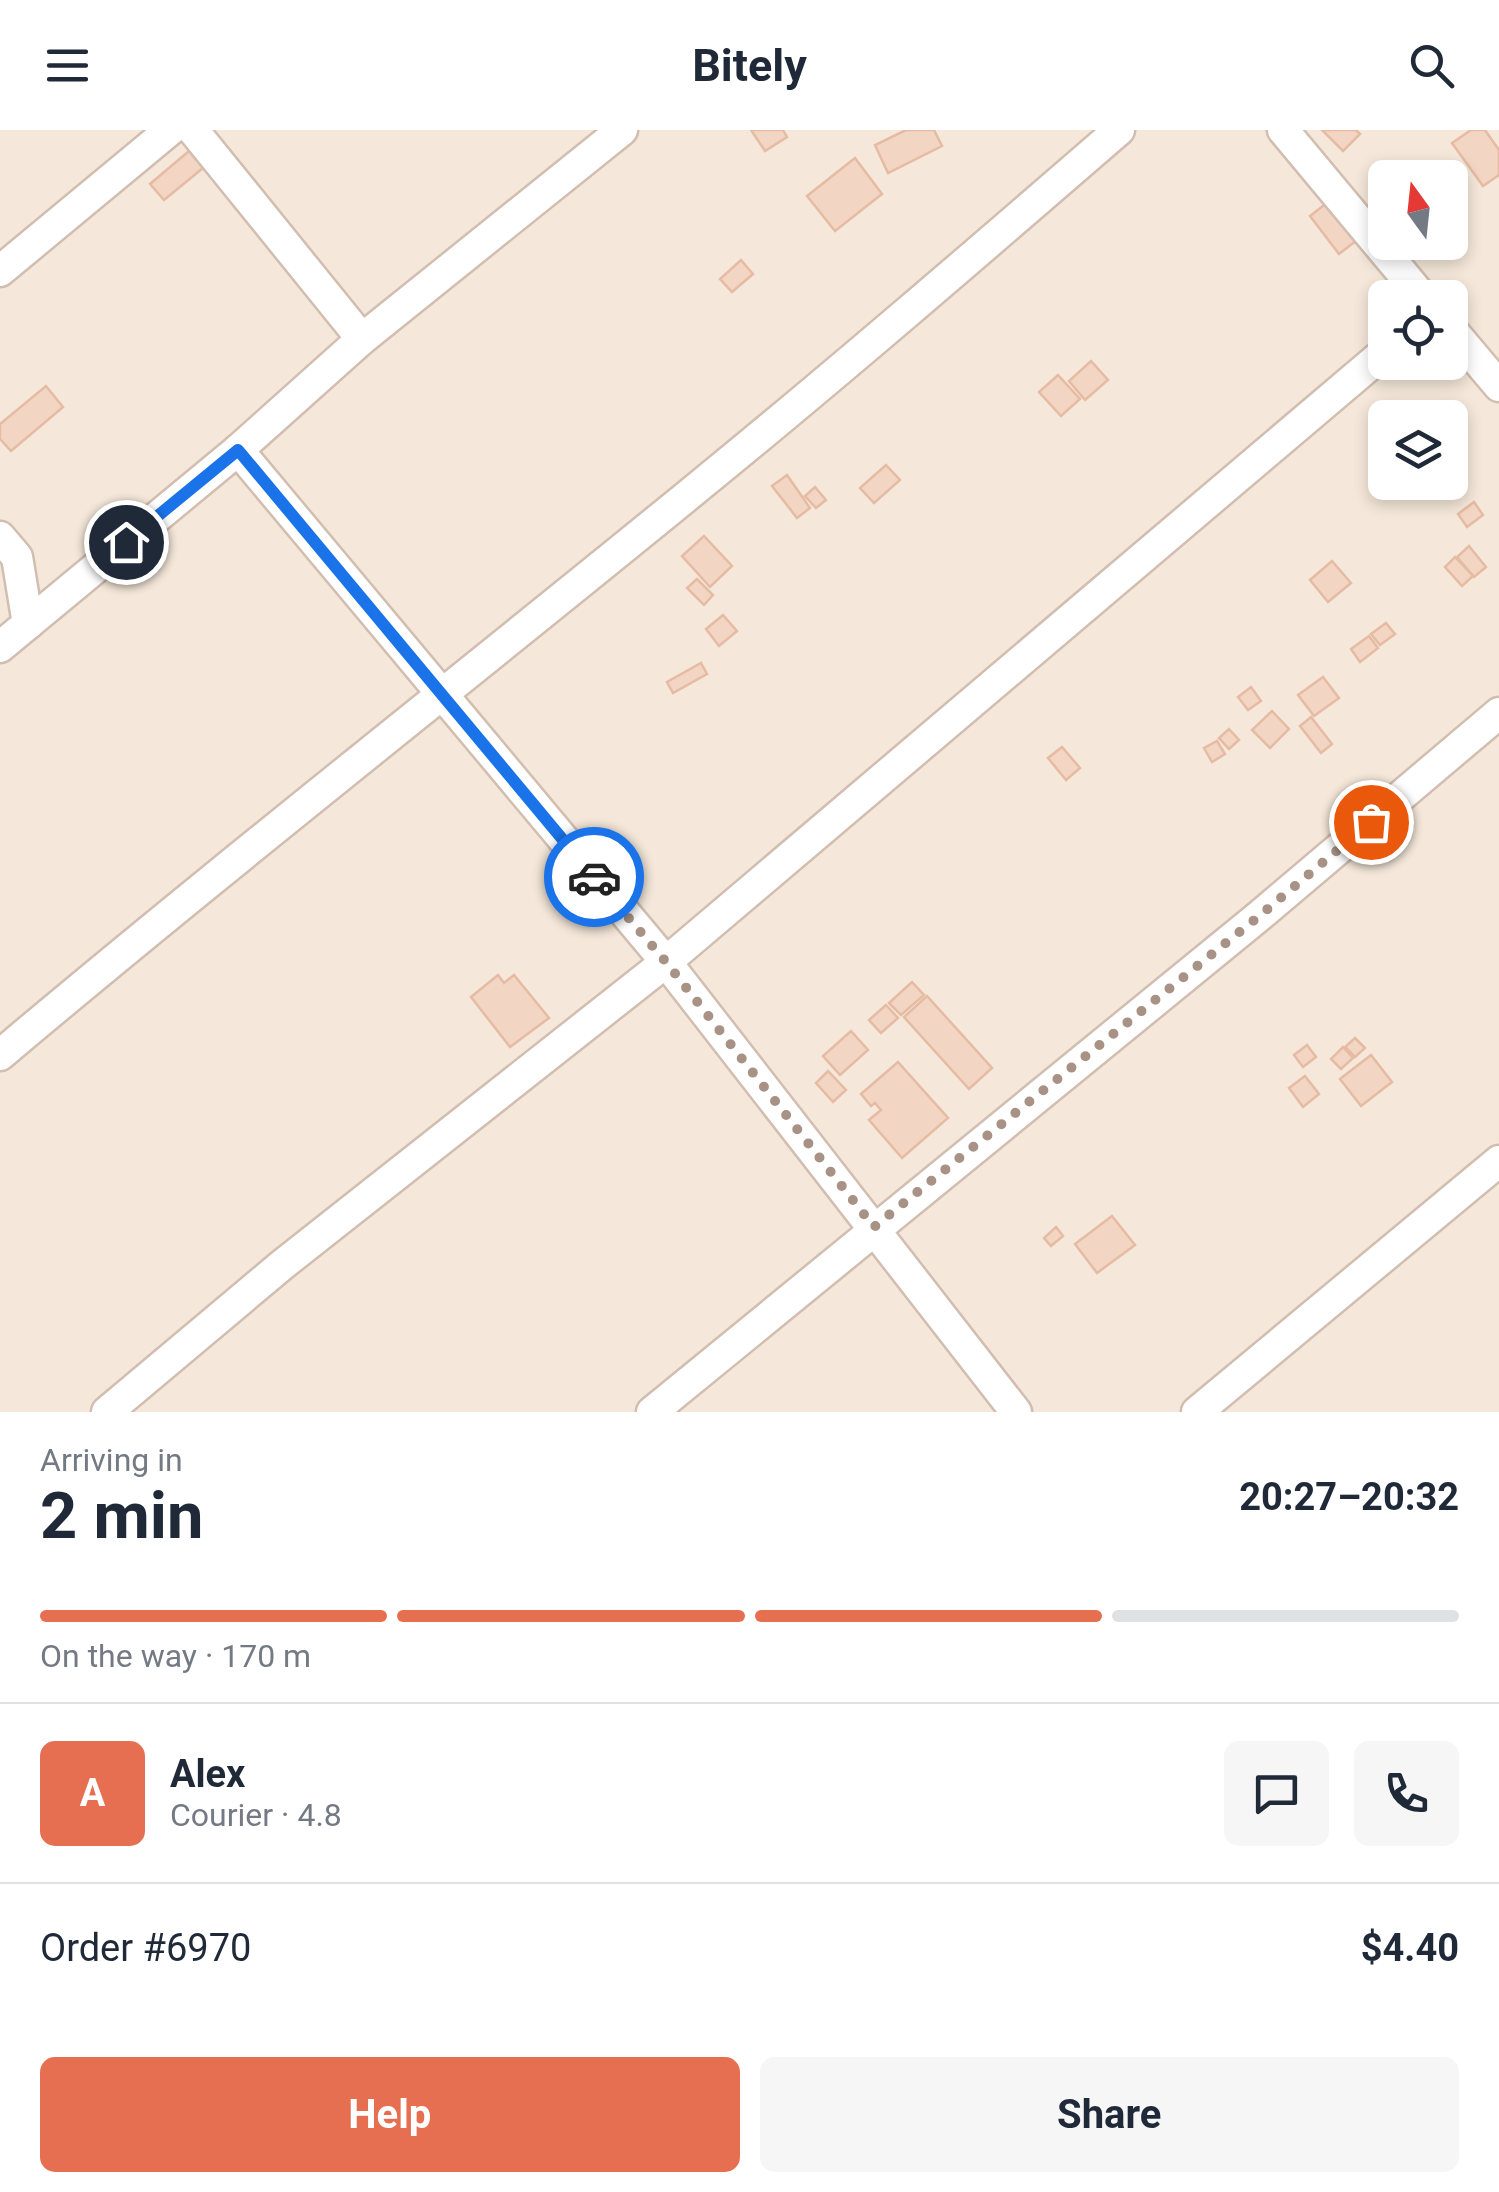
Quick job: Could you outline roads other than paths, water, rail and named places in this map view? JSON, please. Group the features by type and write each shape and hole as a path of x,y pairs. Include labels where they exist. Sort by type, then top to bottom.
{"street":[{"path":"0,271 170,130"},
{"path":"192,130 362,339"},
{"path":"0,647 238,450 362,339 622,130"},
{"path":"0,1055 188,896 842,367 1119,130"},
{"path":"1283,130 1409,280"},
{"path":"1487,350 1499,386"},
{"path":"107,1412 282,1266 666,962 1368,366"},
{"path":"238,450 666,962 1016,1412"},
{"path":"8,547 70,588"},
{"path":"8,547 28,624"},
{"path":"652,1412 1258,917 1499,713"},
{"path":"1197,1412 1499,1161"}]}
